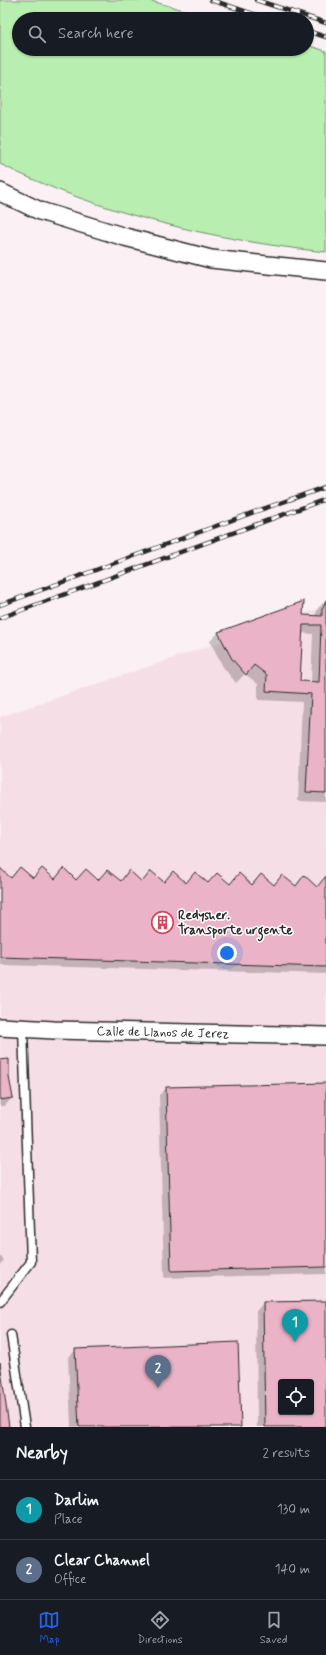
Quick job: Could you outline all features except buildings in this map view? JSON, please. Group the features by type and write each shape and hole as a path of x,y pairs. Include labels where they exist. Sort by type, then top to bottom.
{"street":[{"path":"0,192 40,211 125,237 211,259 326,271"},
{"name":"Calle de Llanos de Jerez","path":"0,1027 326,1036"}],"lane":[{"path":"0,1302 31,1262 23,1028"},
{"path":"11,1335 25,1427"}],"shaded area":[{"path":"326,606 326,1427 0,1427 0,717"}],"green space":[{"path":"0,0 148,0 190,12 12,12 12,56 314,56 314,47 326,51 326,252 243,240 159,222 77,197 0,164"}],"railway":[{"path":"211,0 248,12"},
{"path":"256,0 293,12"},
{"path":"314,19 326,23"},
{"path":"314,33 326,37"},
{"path":"0,605 326,487"},
{"path":"0,618 326,499"}],"place":[{"name":"Redysher. Transporte urgente","path":"163,922"},
{"name":"Darlim","path":"295,1342"},
{"name":"Clear Channel","path":"158,1388"}]}
